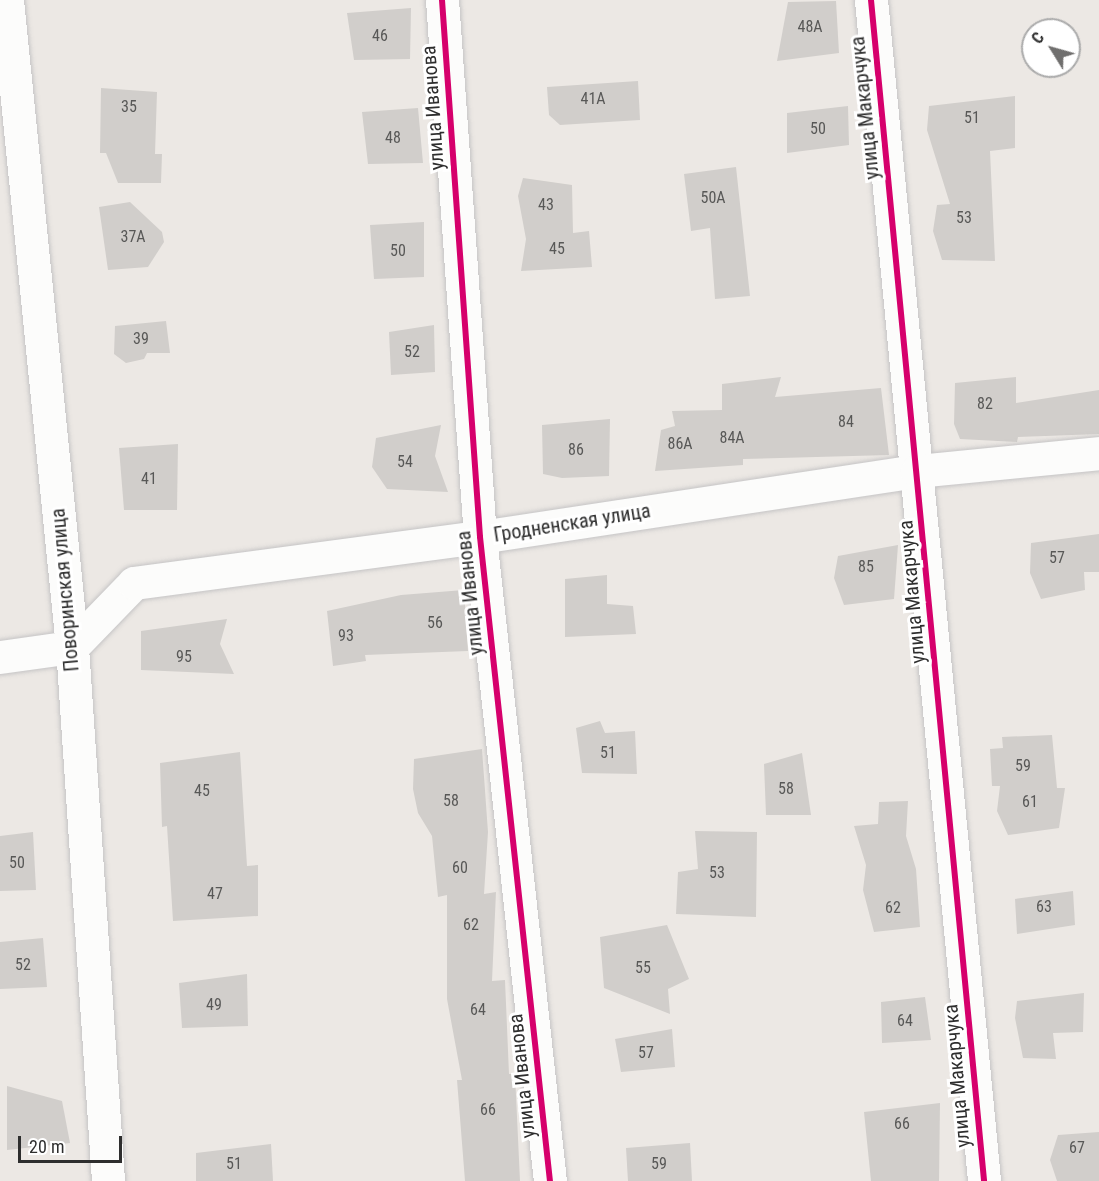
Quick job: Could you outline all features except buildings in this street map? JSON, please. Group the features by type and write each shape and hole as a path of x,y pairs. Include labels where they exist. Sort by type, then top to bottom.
{"street":[{"name":"Поворинская улица","path":"8,0 72,647 108,1181"},
{"name":"улица Иванова","path":"442,0 480,537 550,1181"},
{"name":"улица Макарчука","path":"871,0 984,1181"},
{"name":"Гродненская улица","path":"72,647 134,583 480,537 917,471 1099,453"},
{"path":"0,657 72,647"}],"cycle path":[{"path":"442,0 480,537 550,1181"},
{"path":"871,0 984,1181"}]}
